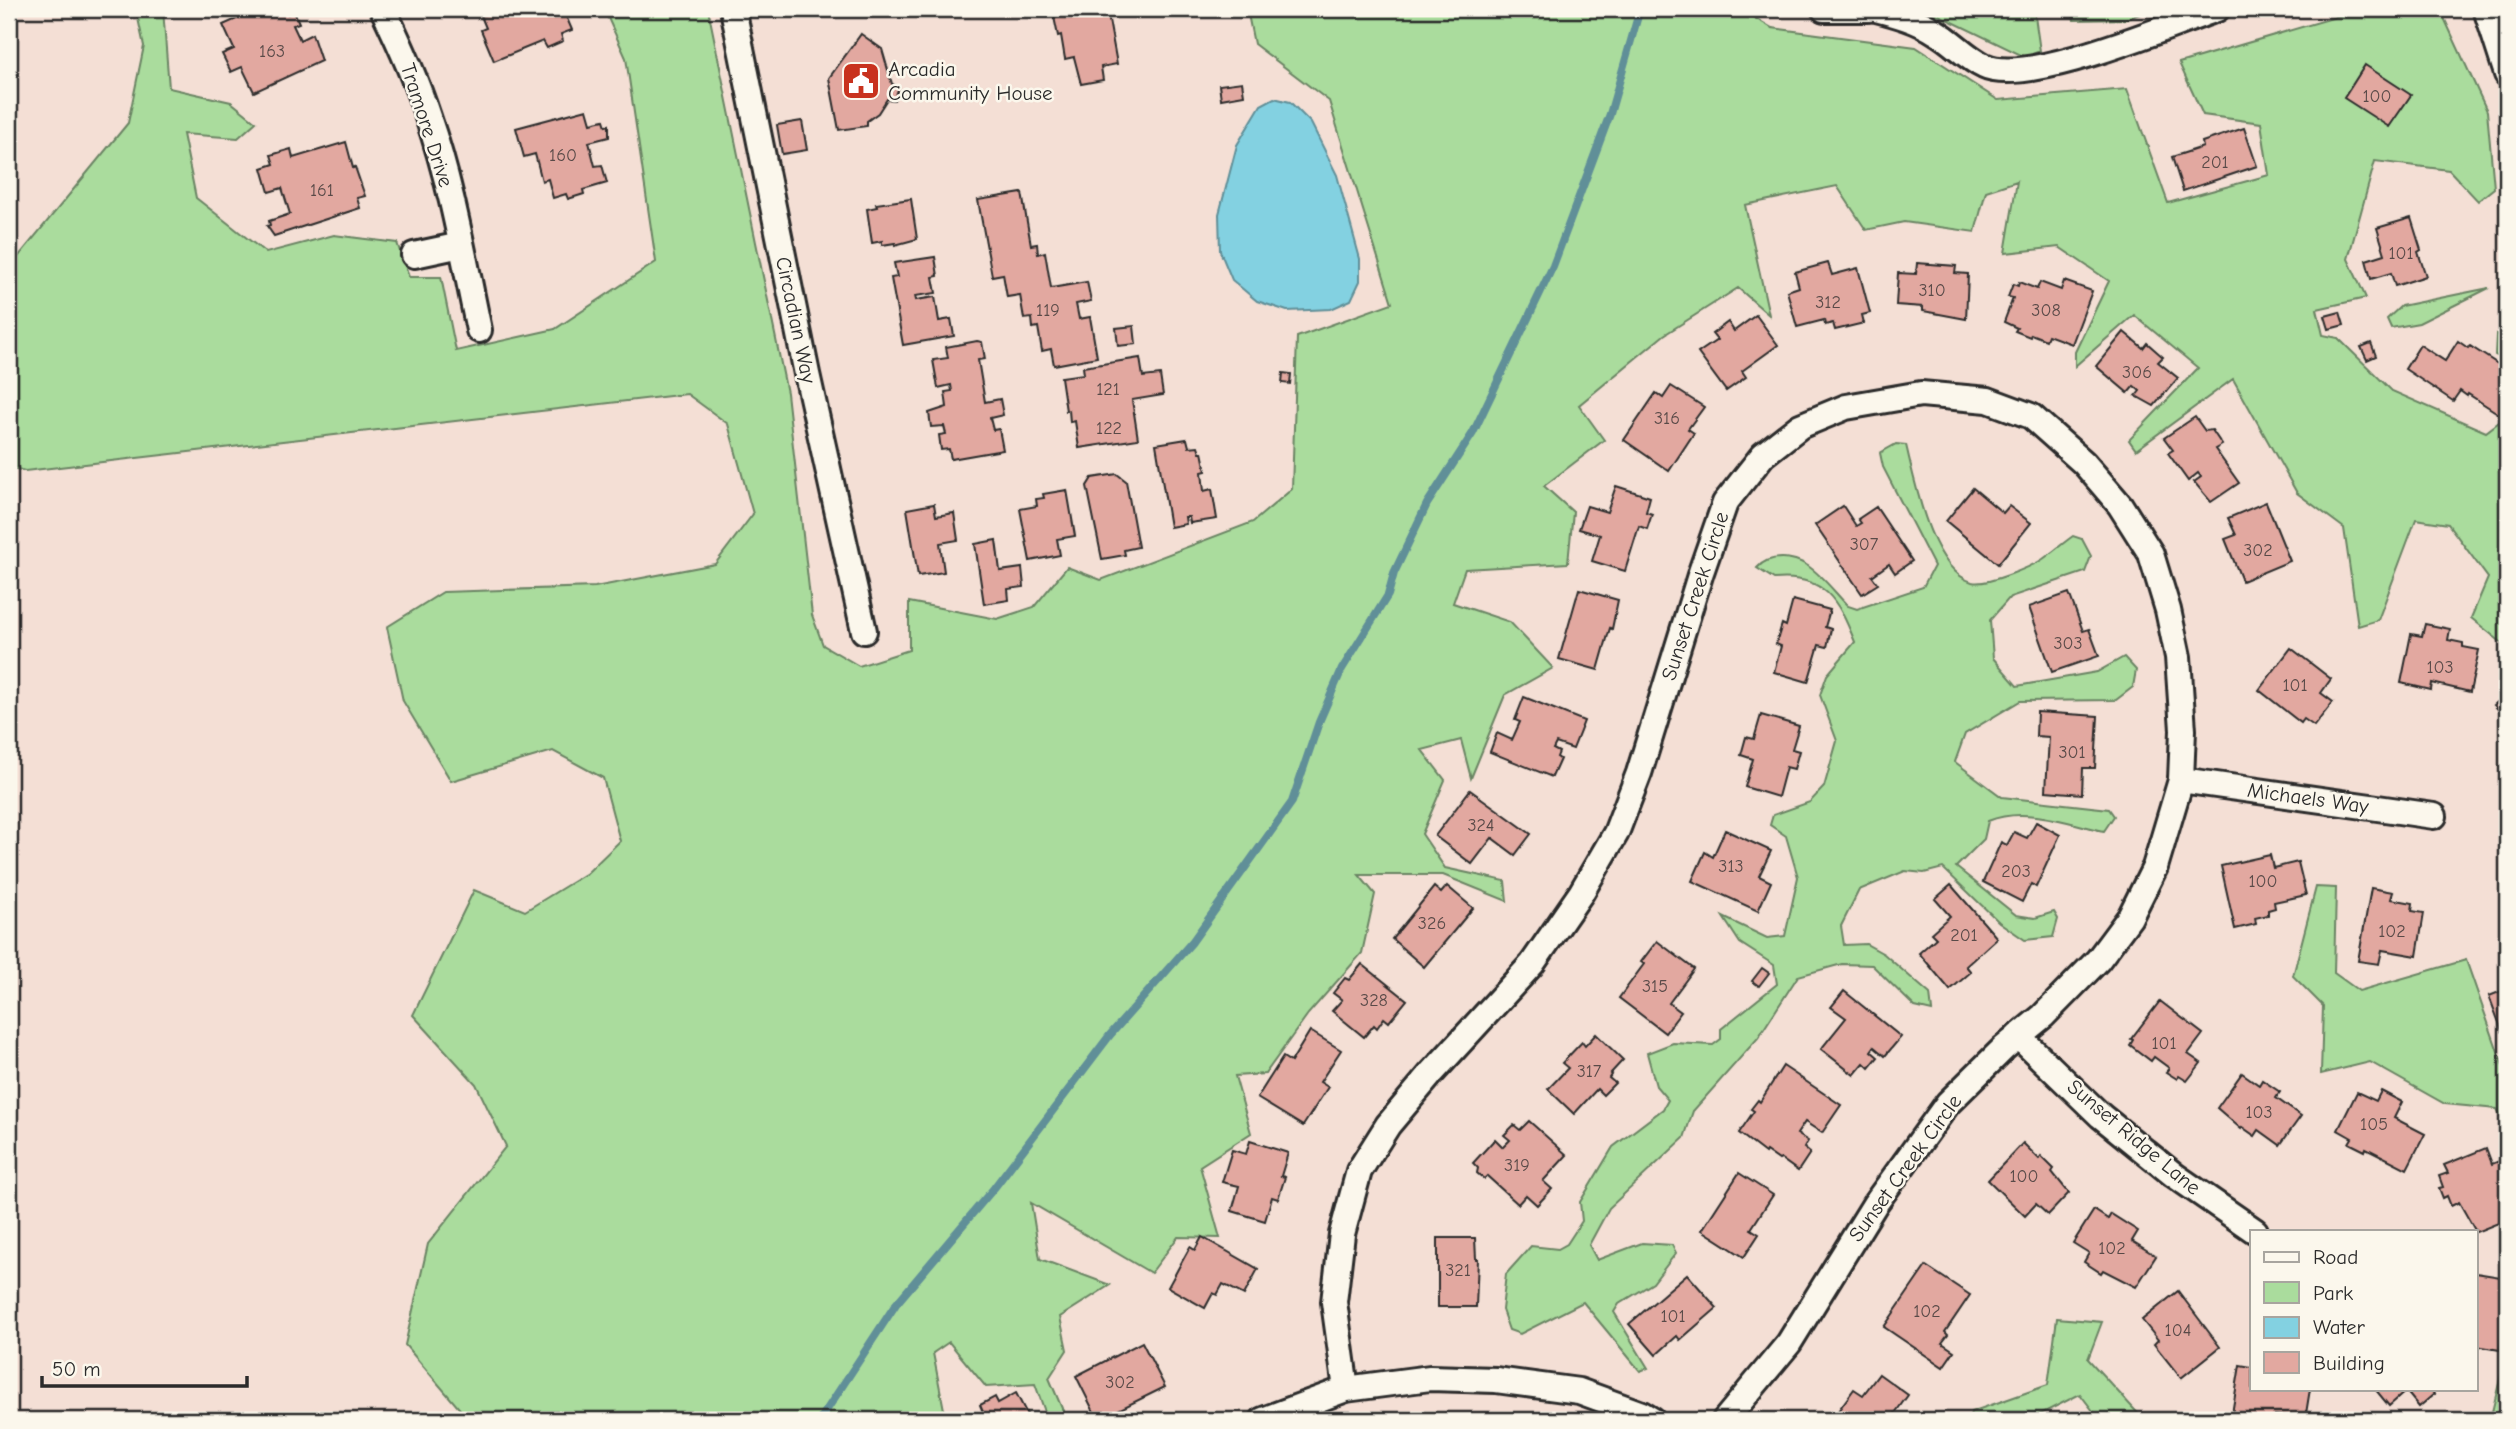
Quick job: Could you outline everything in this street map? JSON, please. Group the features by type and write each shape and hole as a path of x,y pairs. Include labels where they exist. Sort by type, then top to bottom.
{"street":[{"name":"Tramore Drive","path":"383,9 405,54 429,118 479,330"},
{"name":"Circadian Way","path":"733,9 804,361 864,631"},
{"path":"1824,9 1869,9"},
{"path":"1876,9 1903,16 1936,31 1985,67 2002,71 2029,70 2064,63 2217,9"},
{"path":"2486,9 2507,74"},
{"path":"414,255 461,245"},
{"name":"Sunset Creek Circle","path":"1346,1389 1334,1302 1342,1234 1359,1171 1388,1125 1532,964 1581,893 1616,833 1639,773 1725,503 1763,456 1800,426 1846,407 1921,394 1988,400 2031,416 2084,463 2120,505 2151,554 2168,610 2178,657 2183,730 2181,780 2155,867 2130,917 2098,960 2043,1016 2018,1036 1948,1103 1875,1205 1789,1343 1725,1420"},
{"name":"Michaels Way","path":"2181,780 2434,816"},
{"name":"Sunset Ridge Lane","path":"2018,1036 2101,1116 2174,1175 2254,1230"},
{"path":"1263,1420 1346,1389 1430,1378 1496,1380 1579,1391 1652,1420"}],"green space":[{"path":"136,9 163,9 169,88 231,102 256,122 238,138 183,134 196,198 266,253 334,235 397,243 409,277 441,277 456,351 555,329 656,262 626,58 604,9 708,9 787,393 812,615 823,645 859,666 909,650 909,602 997,619 1034,607 1067,567 1101,580 1253,522 1292,489 1297,337 1392,303 1329,101 1254,44 1247,9 1740,9 1772,28 1916,47 1998,100 2127,89 2168,203 2269,175 2261,123 2203,115 2179,63 2363,9 2440,9 2487,111 2494,188 2478,201 2449,170 2375,161 2348,259 2366,298 2317,309 2323,335 2338,338 2392,391 2486,432 2507,416 2507,647 2471,618 2488,578 2448,524 2416,519 2378,620 2358,626 2344,528 2297,493 2233,379 2136,450 2129,440 2198,368 2134,315 2075,366 2075,352 2109,281 2059,247 2005,253 2017,181 1986,191 1975,232 1904,222 1866,230 1837,186 1745,205 1769,315 1738,288 1664,335 1579,405 1604,440 1544,486 1573,512 1568,563 1465,569 1453,603 1510,622 1553,668 1505,695 1471,778 1461,740 1422,750 1445,780 1422,834 1445,868 1505,881 1507,901 1443,875 1359,875 1375,894 1362,953 1308,1014 1265,1074 1235,1076 1251,1133 1200,1166 1220,1238 1178,1237 1151,1273 1031,1203 1040,1259 1110,1285 1060,1317 1067,1350 1049,1378 1067,1420 1048,1420 1035,1384 986,1387 949,1342 933,1353 946,1420 469,1420 405,1345 428,1244 506,1146 476,1084 413,1015 474,890 525,911 587,873 620,841 603,778 553,751 451,781 403,701 387,627 443,592 595,587 715,564 753,514 728,424 687,394 25,471 9,467 9,268 128,123 144,46"},
{"path":"1926,9 2034,9 2040,51 2025,57"},
{"path":"2072,9 2153,9 2126,19 2074,20"},
{"path":"2489,288 2419,323 2391,328 2387,319 2401,306"},
{"path":"2496,334 2507,338 2507,361 2495,355"},
{"path":"1896,444 1906,445 1920,501 1935,543 1958,574 1972,582 1997,579 2019,571 2043,559 2073,536 2082,539 2091,556 2085,572 2010,597 1990,620 1993,658 2017,686 2097,672 2124,657 2136,670 2133,687 2116,700 2020,701 1965,734 1955,762 2002,797 2109,809 2114,816 2104,831 2031,815 1988,821 1984,839 1956,867 2016,915 2035,918 2054,912 2058,919 2053,937 2025,940 1999,922 1943,868 1924,873 1905,871 1859,890 1841,926 1844,945 1866,944 1884,954 1930,994 1932,1011 1915,1007 1872,965 1842,964 1798,976 1758,1038 1693,1111 1684,1138 1609,1208 1589,1245 1597,1260 1642,1243 1672,1245 1676,1253 1653,1283 1619,1304 1614,1312 1648,1368 1640,1371 1583,1302 1520,1334 1509,1330 1502,1310 1506,1274 1531,1246 1558,1249 1567,1244 1582,1221 1580,1202 1613,1147 1663,1109 1668,1100 1656,1086 1647,1053 1673,1043 1713,1045 1721,1039 1721,1029 1777,984 1774,965 1740,943 1723,917 1767,938 1785,936 1798,877 1786,836 1770,825 1773,815 1810,802 1824,787 1837,741 1820,695 1827,675 1855,642 1835,602 1818,586 1806,581 1774,579 1757,568 1768,560 1781,558 1802,563 1819,575 1848,606 1857,609 1923,587 1934,566 1883,467 1880,453"},
{"path":"2316,887 2336,888 2334,973 2359,991 2466,960 2507,1077 2507,1126 2497,1109 2445,1104 2370,1062 2321,1074 2323,1006 2293,976"},
{"path":"2057,1318 2102,1322 2088,1359 2144,1420 2100,1420 2080,1394 2029,1420 1969,1420 1971,1412 2048,1385"},
{"path":"2503,1367 2507,1369 2507,1420 2490,1420"}],"water":[{"path":"1274,98 1290,102 1311,123 1337,175 1360,259 1360,281 1351,300 1331,309 1287,311 1257,301 1232,280 1220,251 1219,214 1237,145 1261,105"}],"building":[{"path":"259,9 285,9 288,14 294,11 299,23 293,25 300,40 312,34 321,61 254,92 242,67 231,72 222,54 234,49 223,25"},
{"path":"486,9 563,9 572,30 561,34 563,41 547,48 543,41 494,61 481,30 486,28 481,16 488,13"},
{"path":"1091,9 1107,9 1117,64 1101,67 1103,80 1081,84 1074,57 1065,59 1061,35 1058,36 1054,17"},
{"name":"Arcadia Community House","path":"861,34 882,49 892,84 899,87 894,100 887,99 878,113 867,121 867,126 839,130 829,78"},
{"path":"2365,65 2411,95 2389,127 2344,98"},
{"path":"1242,82 1244,95 1221,99 1219,85"},
{"path":"587,109 591,123 604,120 606,126 609,125 609,137 589,142 595,166 602,165 607,183 583,190 584,194 568,199 566,194 553,198 548,179 542,181 535,154 524,157 516,128"},
{"path":"802,121 807,150 782,154 777,125"},
{"path":"2244,128 2257,166 2183,191 2172,157 2203,147 2202,142"},
{"path":"346,142 365,196 357,198 360,208 274,236 267,226 270,225 269,221 290,214 282,188 269,192 262,168 274,164 271,155 291,149 293,158"},
{"path":"1022,193 1031,245 1037,244 1038,254 1045,252 1051,288 1087,282 1091,301 1076,304 1079,319 1090,317 1097,357 1054,365 1051,349 1042,351 1038,327 1033,328 1032,318 1024,319 1020,295 1007,297 1003,274 992,276 978,200"},
{"path":"911,199 917,239 895,245 882,245 882,241 872,243 867,209 877,207 876,204"},
{"path":"2411,218 2426,276 2395,286 2391,273 2371,279 2366,260 2385,254 2377,228"},
{"path":"935,257 938,276 933,277 936,293 915,296 916,300 935,297 939,321 951,319 954,336 903,345 891,278 897,277 894,263"},
{"path":"1828,263 1832,275 1858,268 1870,313 1862,315 1864,323 1835,330 1833,323 1825,325 1824,320 1797,327 1787,291 1799,287 1795,272"},
{"path":"1917,263 1956,266 1955,273 1968,274 1966,319 1923,311 1923,307 1896,305 1898,273 1916,274"},
{"path":"2064,281 2092,291 2072,344 2048,335 2046,340 2031,334 2030,337 2015,331 2017,328 2004,322 2013,298 2008,297 2013,284 2018,286 2019,282 2037,289 2040,282 2061,290"},
{"path":"2340,312 2344,325 2329,329 2325,316"},
{"path":"1756,315 1778,345 1742,371 1746,377 1726,391 1698,353 1717,340 1712,334 1728,322 1734,331"},
{"path":"1134,326 1136,344 1118,346 1116,328"},
{"path":"2124,332 2143,348 2147,343 2163,357 2158,362 2178,378 2154,406 2136,396 2140,391 2134,386 2128,393 2096,366"},
{"path":"2458,341 2507,370 2507,402 2499,414 2460,391 2453,401 2405,369 2420,345 2445,361"},
{"path":"982,342 985,359 978,360 985,402 1000,399 1003,415 990,418 993,430 999,429 1003,450 951,459 949,449 941,450 939,435 946,434 944,426 931,427 929,413 947,407 945,392 952,391 951,385 938,388 933,360 948,358 946,347"},
{"path":"2371,343 2376,356 2367,360 2361,347"},
{"path":"1140,358 1143,377 1160,375 1163,395 1132,400 1138,439 1079,448 1075,421 1070,422 1069,410 1066,411 1061,377 1084,374 1083,367"},
{"path":"1283,373 1291,374 1290,384 1282,383"},
{"path":"1671,386 1704,407 1688,429 1694,433 1669,471 1624,440 1656,393 1663,398"},
{"path":"2195,417 2205,431 2212,430 2222,445 2215,449 2239,483 2211,502 2194,482 2201,477 2198,473 2188,481 2168,453 2173,450 2164,438"},
{"path":"1187,439 1189,447 1198,446 1202,452 1206,471 1202,472 1204,491 1212,489 1217,519 1190,523 1189,517 1185,517 1186,524 1170,527 1156,444"},
{"path":"1117,474 1126,481 1138,547 1124,550 1125,555 1102,559 1087,486 1092,478"},
{"path":"1616,486 1650,497 1646,512 1652,514 1647,529 1639,526 1625,571 1592,561 1600,535 1579,529 1587,506 1607,512"},
{"path":"1973,488 2003,513 2009,506 2031,523 1998,564 1946,521"},
{"path":"1067,490 1075,536 1057,539 1060,555 1030,561 1020,509 1037,506 1036,499 1044,498 1043,494"},
{"path":"2266,502 2290,561 2242,581 2225,539 2236,535 2228,518"},
{"path":"934,504 936,516 954,513 958,540 940,543 944,572 918,576 907,509"},
{"path":"1843,506 1856,526 1861,523 1858,519 1876,507 1912,561 1895,573 1889,564 1872,576 1878,584 1862,594 1815,525"},
{"path":"996,540 1000,571 1022,568 1024,587 1008,589 1009,600 984,604 975,544"},
{"path":"1579,589 1618,600 1612,629 1610,628 1598,670 1559,659"},
{"path":"2069,593 2083,631 2089,629 2099,656 2052,672 2029,607"},
{"path":"1793,600 1830,610 1825,627 1831,629 1827,647 1819,645 1808,682 1774,672 1781,646 1776,644 1782,624 1786,626"},
{"path":"2425,624 2450,629 2448,640 2479,650 2470,692 2432,683 2431,690 2401,683 2411,634 2422,636"},
{"path":"2291,648 2331,679 2321,693 2333,702 2314,726 2304,719 2301,723 2259,690"},
{"path":"2507,693 2507,719 2494,705"},
{"path":"1524,697 1584,721 1573,749 1556,743 1553,749 1559,752 1557,757 1560,759 1552,777 1490,752 1497,733 1512,740 1520,722 1515,720"},
{"path":"2037,712 2098,716 2095,768 2083,768 2082,794 2046,791 2049,737 2036,736"},
{"path":"1761,715 1799,726 1792,749 1799,751 1794,769 1786,767 1778,797 1745,787 1753,759 1741,755 1746,737 1754,739"},
{"path":"1470,790 1531,834 1515,855 1492,838 1472,864 1435,836"},
{"path":"2036,822 2060,835 2036,887 2031,884 2022,902 1983,882 2001,842 2007,845 2014,832 2027,838"},
{"path":"1725,830 1771,851 1759,876 1771,882 1758,911 1692,881 1705,852 1713,857"},
{"path":"2270,855 2273,868 2298,862 2306,895 2274,902 2275,908 2268,910 2268,915 2255,918 2256,924 2235,929 2221,866"},
{"path":"1951,885 1997,938 1966,966 1971,972 1950,990 1919,953 1936,938 1931,933 1950,916 1935,899"},
{"path":"1447,886 1473,908 1424,967 1392,939 1434,887 1441,893"},
{"path":"2371,888 2393,892 2391,899 2413,903 2412,911 2424,913 2417,956 2382,950 2379,964 2358,961"},
{"path":"1657,941 1694,969 1669,1003 1681,1012 1665,1033 1619,998"},
{"path":"1362,964 1407,1000 1389,1022 1384,1018 1377,1028 1374,1025 1364,1037 1332,1011 1342,1000 1333,993 1345,978 1349,980"},
{"path":"1762,968 1769,973 1759,986 1752,981"},
{"path":"2507,989 2507,1044 2489,996"},
{"path":"1844,991 1901,1037 1885,1056 1874,1047 1871,1051 1878,1057 1869,1068 1864,1063 1854,1075 1821,1049 1846,1018 1831,1007"},
{"path":"2160,1001 2203,1034 2188,1054 2201,1063 2187,1081 2179,1076 2177,1079 2166,1072 2169,1068 2154,1057 2151,1061 2130,1045 2133,1040 2131,1039"},
{"path":"1310,1031 1341,1050 1320,1082 1328,1087 1303,1126 1257,1098 1283,1057 1291,1062"},
{"path":"1596,1034 1623,1060 1610,1074 1609,1078 1615,1083 1603,1095 1597,1089 1574,1114 1548,1089 1568,1068 1562,1063 1582,1042 1585,1046"},
{"path":"1783,1066 1841,1105 1822,1133 1805,1122 1797,1134 1808,1141 1804,1148 1810,1153 1798,1171 1781,1159 1766,1151 1765,1153 1739,1133 1754,1111 1751,1109 1758,1100 1760,1102"},
{"path":"2242,1073 2259,1085 2262,1080 2280,1092 2276,1098 2301,1116 2280,1145 2259,1130 2255,1136 2242,1127 2241,1129 2217,1108"},
{"path":"2381,1091 2402,1102 2394,1118 2425,1134 2407,1169 2366,1148 2365,1151 2349,1143 2352,1138 2338,1130 2357,1092 2376,1101"},
{"path":"1529,1121 1567,1155 1543,1181 1552,1189 1537,1205 1526,1195 1518,1204 1487,1176 1484,1179 1477,1173 1478,1168 1473,1163 1495,1139 1503,1147 1510,1140 1504,1135 1514,1125 1520,1130"},
{"path":"1250,1141 1288,1153 1281,1176 1285,1177 1278,1199 1272,1197 1265,1221 1232,1211 1239,1186 1222,1182 1232,1150 1246,1154"},
{"path":"2023,1143 2054,1169 2052,1172 2069,1193 2048,1215 2036,1204 2025,1216 1988,1180"},
{"path":"2486,1148 2492,1164 2507,1158 2507,1208 2502,1210 2506,1220 2478,1231 2475,1230 2459,1202 2451,1206 2447,1196 2443,1198 2439,1188 2443,1187 2439,1176 2448,1173 2444,1165"},
{"path":"1739,1173 1773,1195 1751,1229 1759,1234 1744,1257 1702,1230"},
{"path":"2094,1210 2108,1219 2111,1214 2138,1231 2132,1241 2156,1256 2136,1287 2103,1270 2101,1273 2084,1262 2089,1253 2073,1243"},
{"path":"1202,1237 1258,1269 1244,1295 1223,1284 1217,1295 1213,1293 1205,1308 1168,1287 1190,1247 1195,1250"},
{"path":"1438,1238 1475,1238 1478,1259 1476,1307 1438,1307"},
{"path":"1926,1266 1970,1295 1945,1332 1948,1335 1942,1343 1954,1351 1943,1367 1884,1327"},
{"path":"2478,1273 2507,1278 2507,1337 2502,1336 2500,1350 2478,1346"},
{"path":"1687,1274 1717,1308 1680,1340 1677,1336 1656,1355 1629,1324"},
{"path":"2178,1291 2220,1347 2181,1378 2154,1344 2158,1340 2142,1320"},
{"path":"1142,1342 1165,1387 1098,1420 1076,1376"},
{"path":"2240,1365 2250,1367 2250,1390 2310,1390 2305,1420 2286,1420 2286,1416 2275,1415 2274,1420 2231,1420"},
{"path":"1879,1374 1908,1395 1890,1420 1833,1418 1854,1389 1863,1395"},
{"path":"2376,1390 2431,1390 2434,1394 2419,1407 2406,1391 2389,1406"},
{"path":"1016,1393 1030,1420 967,1420 983,1412 980,1405 995,1397 998,1403"}],"waterway":[{"path":"820,1420 896,1304 994,1188 1110,1035 1192,942 1292,802 1319,722 1342,669 1388,595 1394,573 1427,504 1473,433 1553,266 1610,114 1640,9"}],"place":[{"name":"Arcadia Community House","path":"861,81"}]}
